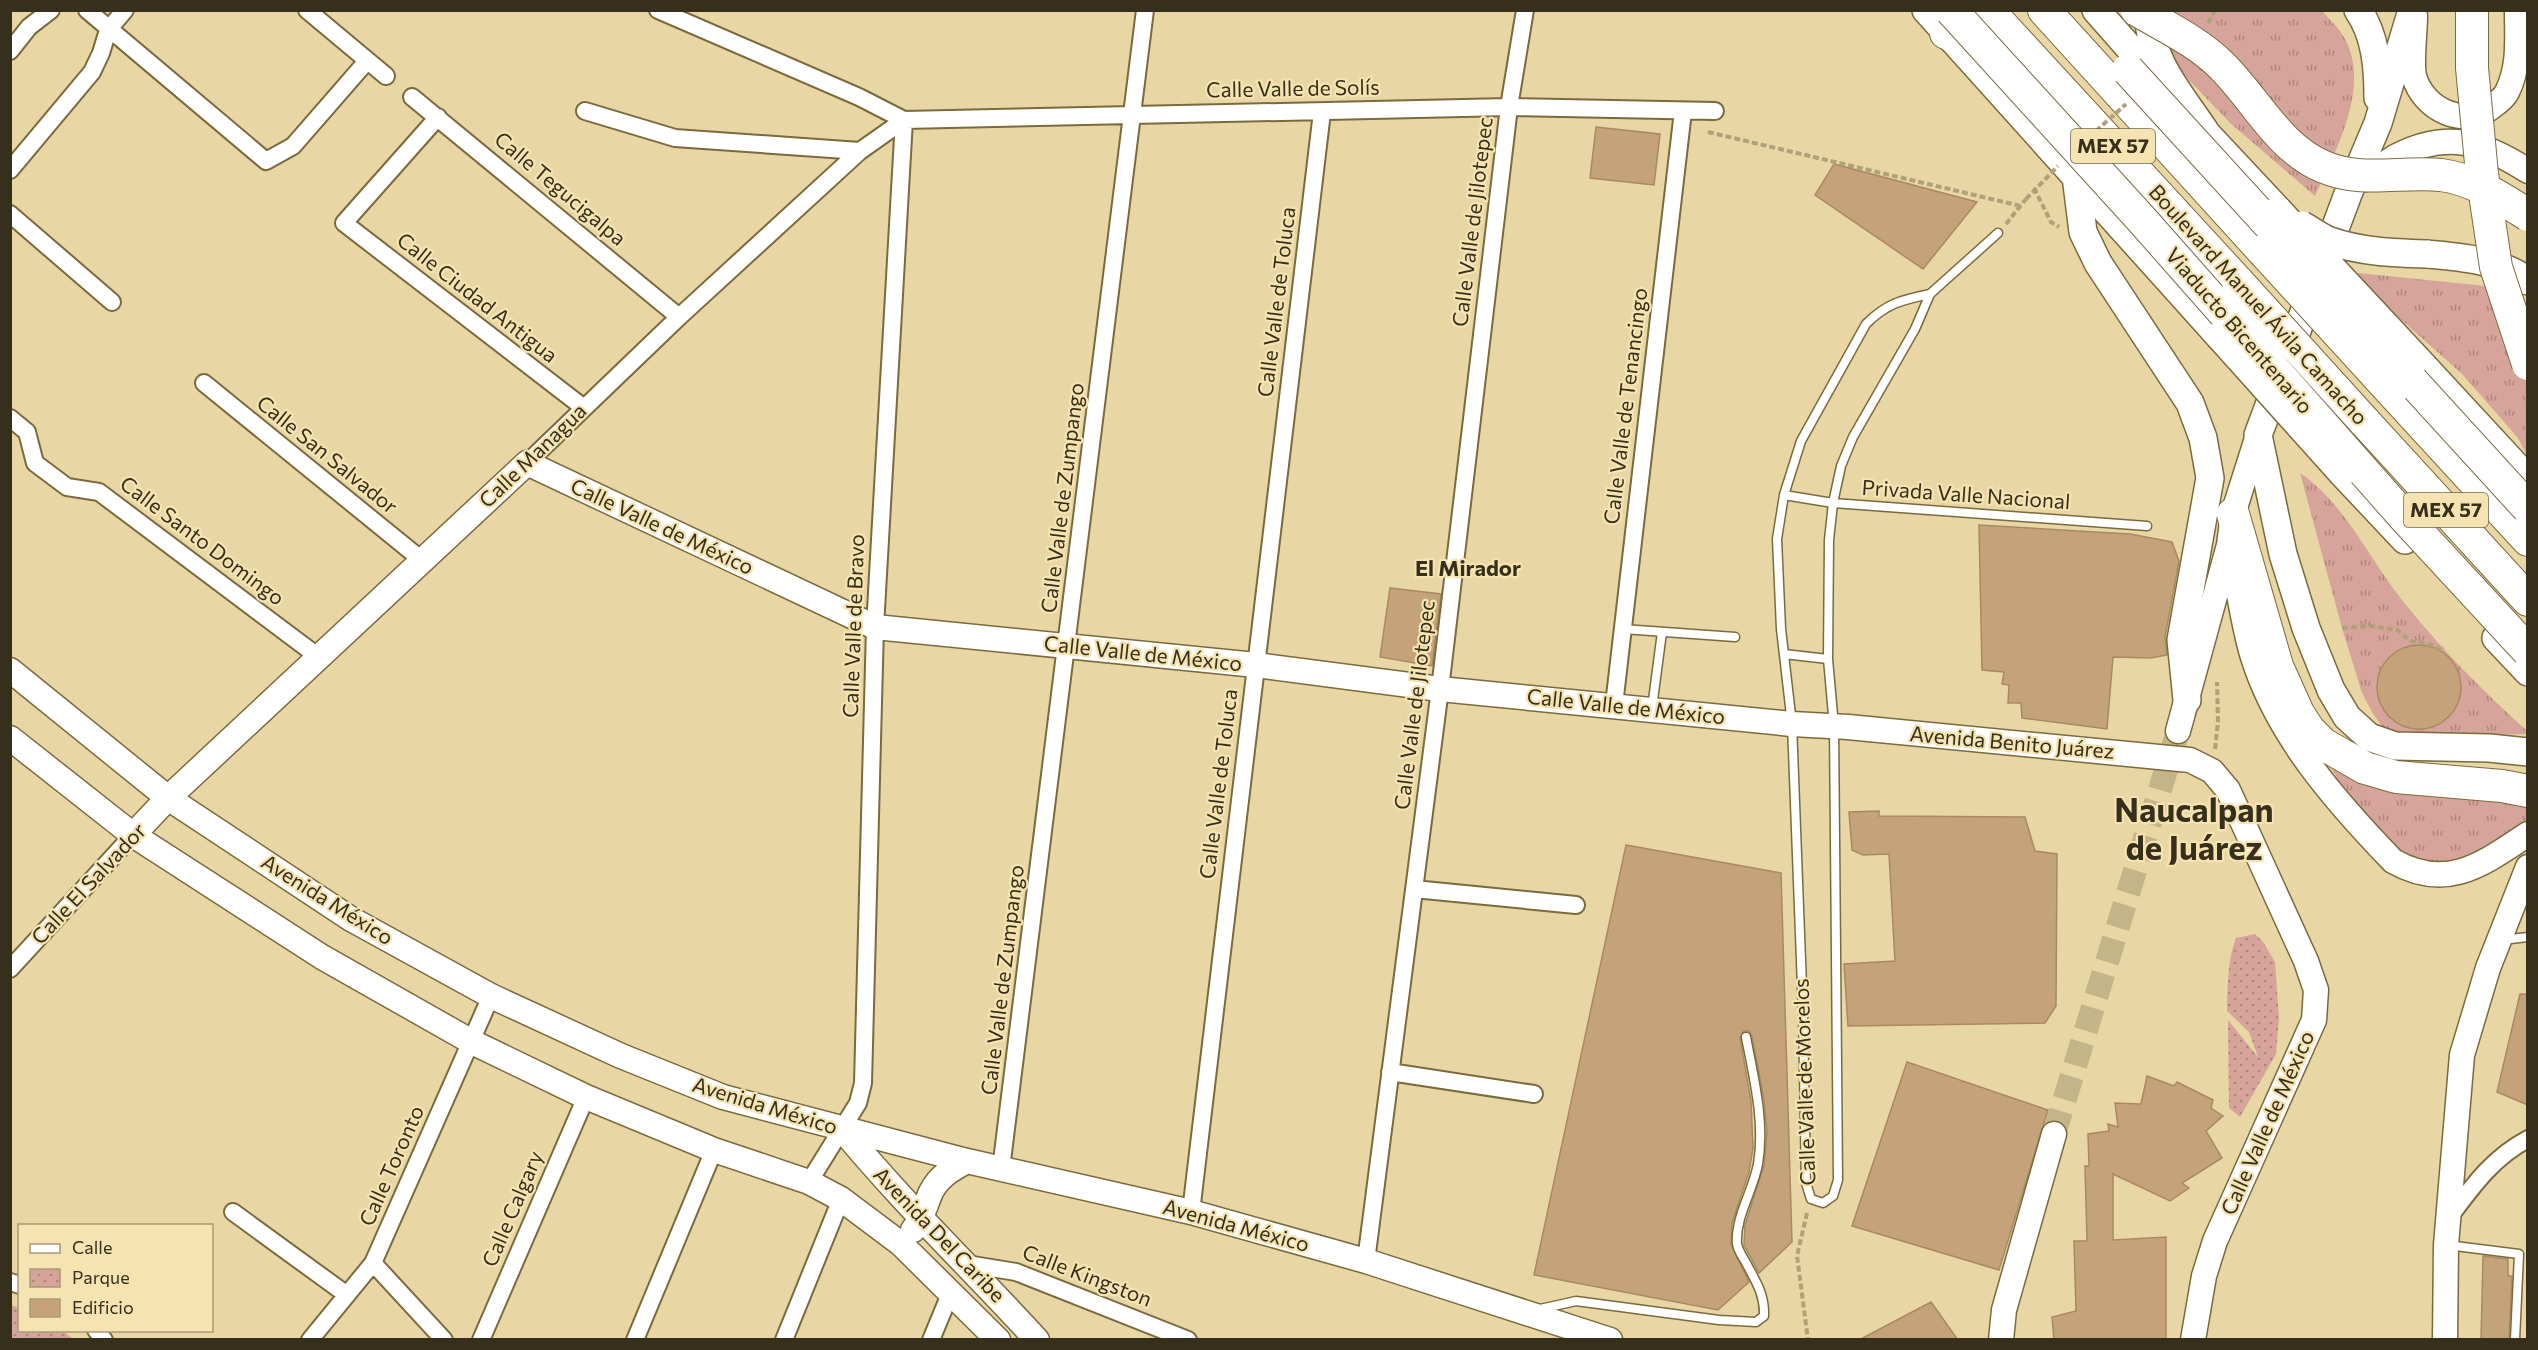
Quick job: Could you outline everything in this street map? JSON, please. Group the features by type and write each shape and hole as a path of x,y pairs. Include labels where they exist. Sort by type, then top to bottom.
{"highway":[{"name":"Boulevard Manuel Ávila Camacho","path":"1988,10 2528,600"},
{"name":"Boulevard Manuel Ávila Camacho","path":"2044,10 2528,540"},
{"path":"2073,10 2528,508"},
{"path":"2137,10 2213,58 2232,76 2285,141 2323,167 2347,175 2442,175 2476,186 2528,215"},
{"path":"2472,10 2472,68 2482,174 2496,267 2528,364"},
{"path":"1947,16 2045,72"},
{"path":"1947,16 2528,628"},
{"name":"Viaducto Bicentenario","path":"1947,16 2143,221 2405,518 2528,651"},
{"path":"2234,514 2277,666 2298,713 2309,730 2323,744 2364,768 2396,777 2515,788"}],"main road":[{"path":"2096,10 2280,213 2528,479"},
{"path":"2149,10 2154,46 2161,65 2205,131"},
{"path":"2358,10 2367,23 2375,49 2378,74 2378,123"},
{"path":"2178,731 2229,545 2234,514 2258,435 2348,194 2378,123 2414,10"},
{"path":"2414,10 2414,75 2425,98 2438,110 2455,115 2473,116 2487,111 2506,95 2516,69 2519,10"},
{"path":"2519,10 2528,46"},
{"path":"1947,16 2068,170 2342,473 2528,672"},
{"path":"2348,194 2396,156 2437,142 2466,141 2502,154 2528,171"},
{"path":"2068,170 2083,232 2093,253 2149,343 2190,403 2203,438 2210,478 2181,640 2187,700"},
{"path":"2280,213 2329,240 2384,253 2457,256 2508,269 2528,281"},
{"path":"2258,435 2283,554 2306,628 2331,690 2347,717 2369,736 2395,746 2489,748 2528,752"},
{"name":"Calle Valle de México","path":"527,463 875,627 1256,665 1440,688 1792,724 1834,726"},
{"name":"Calle Managua","path":"168,798 527,463"},
{"path":"2229,545 2252,653 2270,701 2285,729 2323,780 2393,861 2408,870 2436,876 2462,872 2487,862 2528,834"},
{"name":"Avenida México","path":"10,670 168,798 351,919 491,996 621,1056 723,1097 967,1161 1191,1212 1366,1261 1610,1340"},
{"name":"Avenida Benito Juárez","path":"1834,726 2190,760"},
{"path":"10,738 133,835 322,957 472,1042 586,1097 714,1150 809,1182"},
{"name":"Calle Valle de México","path":"2190,760 2212,771 2228,790 2306,961 2316,990 2314,1020 2215,1240 2204,1276 2193,1340"},
{"name":"Calle El Salvador","path":"133,835 168,798"},
{"path":"2445,1340 2446,1245 2462,1055 2499,940 2528,867"},
{"name":"Avenida Del Caribe","path":"842,1129 921,1220 967,1264 1037,1340"},
{"path":"2001,1340 2004,1310 2054,1134"},
{"path":"902,1244 921,1220 932,1191 939,1180 948,1171 967,1161"},
{"name":"Avenida Del Caribe","path":"809,1182 841,1199 902,1244 998,1340"}],"street":[{"path":"10,51 29,27 51,10"},
{"path":"87,10 266,161 293,146 366,61"},
{"path":"10,170 92,72 108,30 125,10"},
{"path":"307,10 386,76"},
{"path":"657,10 859,97 904,120"},
{"name":"Calle Valle de Zumpango","path":"1001,1169 1068,646 1145,10"},
{"name":"Calle Valle de Jilotepec","path":"1366,1261 1440,688 1509,107 1525,10"},
{"name":"Calle Tegucigalpa","path":"412,97 679,317"},
{"name":"Calle Valle de Solís","path":"904,120 1509,107 1682,118 1715,111"},
{"path":"585,111 675,138 860,151"},
{"name":"Calle Valle de Toluca","path":"1191,1212 1322,112"},
{"name":"Calle Ciudad Antigua","path":"438,117 344,223 584,408"},
{"name":"Calle Valle de Tenancingo","path":"1614,705 1682,118"},
{"name":"Calle Managua","path":"527,463 679,317 860,151 904,120"},
{"name":"Calle Valle de Bravo","path":"809,1182 858,1103 863,1083 875,627 904,120"},
{"path":"10,214 112,302"},
{"name":"Calle San Salvador","path":"204,383 423,561"},
{"name":"Calle Santo Domingo","path":"10,418 27,432 35,463 67,487 99,492 320,658"},
{"name":"Calle El Salvador","path":"10,969 133,835"},
{"path":"1414,890 1576,905"},
{"name":"Calle Toronto","path":"310,1340 373,1263 491,996"},
{"path":"1390,1072 1534,1094"},
{"name":"Calle Calgary","path":"481,1340 586,1097"},
{"path":"2448,1219 2487,1168 2512,1148 2528,1139"},
{"path":"635,1340 714,1150"},
{"path":"784,1340 841,1199"},
{"path":"233,1212 347,1295"},
{"path":"373,1263 444,1340"},
{"name":"Calle Kingston","path":"967,1264 1016,1272 1188,1340"},
{"path":"931,1340 950,1294"}],"lane":[{"name":"Calle Valle de Morelos","path":"1930,294 1900,300 1881,309 1866,324 1801,441 1784,495 1777,539 1784,654 1792,724 1803,1013 1806,1183 1811,1199 1823,1203 1833,1196 1838,1180 1834,726 1828,659 1829,540 1833,503 1841,466 1853,437 1915,329 1930,294 1998,233"},
{"name":"Privada Valle Nacional","path":"1784,495 1833,503 2147,525"},
{"path":"1623,629 1735,637"},
{"path":"1652,708 1662,632"},
{"path":"1784,654 1828,659"},
{"path":"2499,940 2528,938"},
{"path":"1528,1312 1576,1301 1719,1320 1756,1322 1764,1316 1761,1293 1737,1246 1738,1229 1752,1188 1761,1136 1757,1093 1746,1037"},
{"path":"2446,1245 2519,1254 2515,1340"}],"path":[{"path":"2093,134 2144,87"},
{"path":"1682,118 2021,206"},
{"path":"1998,233 2034,188 2068,170"},
{"path":"2034,188 2051,222"},
{"path":"2342,628 2371,626 2397,630 2412,641 2432,645 2442,650 2444,648"},
{"path":"2200,646 2216,662 2218,722 2212,771"},
{"path":"1808,1340 1797,1256 1811,1199"}],"green space":[{"path":"2156,11 2322,11 2337,28 2345,39 2352,58 2354,78 2352,98 2340,140 2315,196 2230,123 2167,57"},
{"path":"2348,272 2496,287 2528,313 2527,456 2518,438 2463,375"},
{"path":"2300,473 2331,501 2344,517 2394,589 2434,639 2527,731 2527,734 2405,737 2383,728 2362,693"},
{"path":"2331,767 2337,772 2403,795 2527,797 2527,821 2508,841 2473,861 2437,868 2406,858 2377,829"},
{"path":"2255,934 2263,942 2275,962 2279,1019 2276,1054 2240,1117 2229,1108 2228,1020 2258,1057 2249,1032 2227,1011 2228,974 2236,938"},
{"path":"11,1305 18,1308 18,1332 64,1332 73,1339 11,1339"}],"building":[{"path":"1596,127 1660,134 1654,185 1590,178"},
{"path":"1834,164 1977,202 1923,269 1815,195"},
{"path":"1979,525 2130,534 2172,542 2179,561 2165,637 2167,655 2151,658 2113,657 2107,729 2022,718 2021,703 2008,703 2009,685 2002,684 2004,672 1982,670"},
{"path":"1390,588 1441,594 1432,666 1380,657"},
{"path":"2419,645 2442,652 2454,664 2461,687 2454,710 2442,722 2419,729 2396,722 2384,710 2377,687 2384,664 2396,652"},
{"path":"1879,811 1879,816 2025,817 2035,851 2057,854 2056,1006 2045,1023 1848,1026 1844,964 1895,961 1889,854 1863,855 1852,850 1849,812"},
{"path":"1626,845 1781,873 1792,1242 1759,1273 1744,1245 1745,1225 1764,1165 1767,1132 1764,1100 1752,1036 1749,1031 1744,1031 1740,1038 1751,1101 1753,1148 1749,1172 1732,1223 1731,1244 1749,1282 1718,1310 1534,1275"},
{"path":"2520,994 2528,994 2528,1105 2497,1092"},
{"path":"1907,1062 2048,1110 1999,1270 1852,1226"},
{"path":"2147,1076 2174,1086 2177,1082 2213,1100 2211,1108 2223,1116 2206,1131 2222,1158 2182,1183 2189,1188 2170,1201 2113,1174 2113,1240 2166,1237 2166,1340 2054,1340 2052,1317 2076,1311 2074,1241 2087,1241 2085,1166 2089,1166 2088,1134 2109,1131 2108,1124 2118,1127 2115,1103 2141,1104"},
{"path":"2483,1256 2508,1259 2508,1276 2512,1276 2509,1340 2481,1340"},
{"path":"1931,1302 1958,1340 1859,1340"}],"tunnel":[{"path":"2054,1134 2178,731"}],"district":[{"name":"El Mirador","path":"1468,568"},
{"name":"Naucalpan de Juárez","path":"2194,829"}]}
